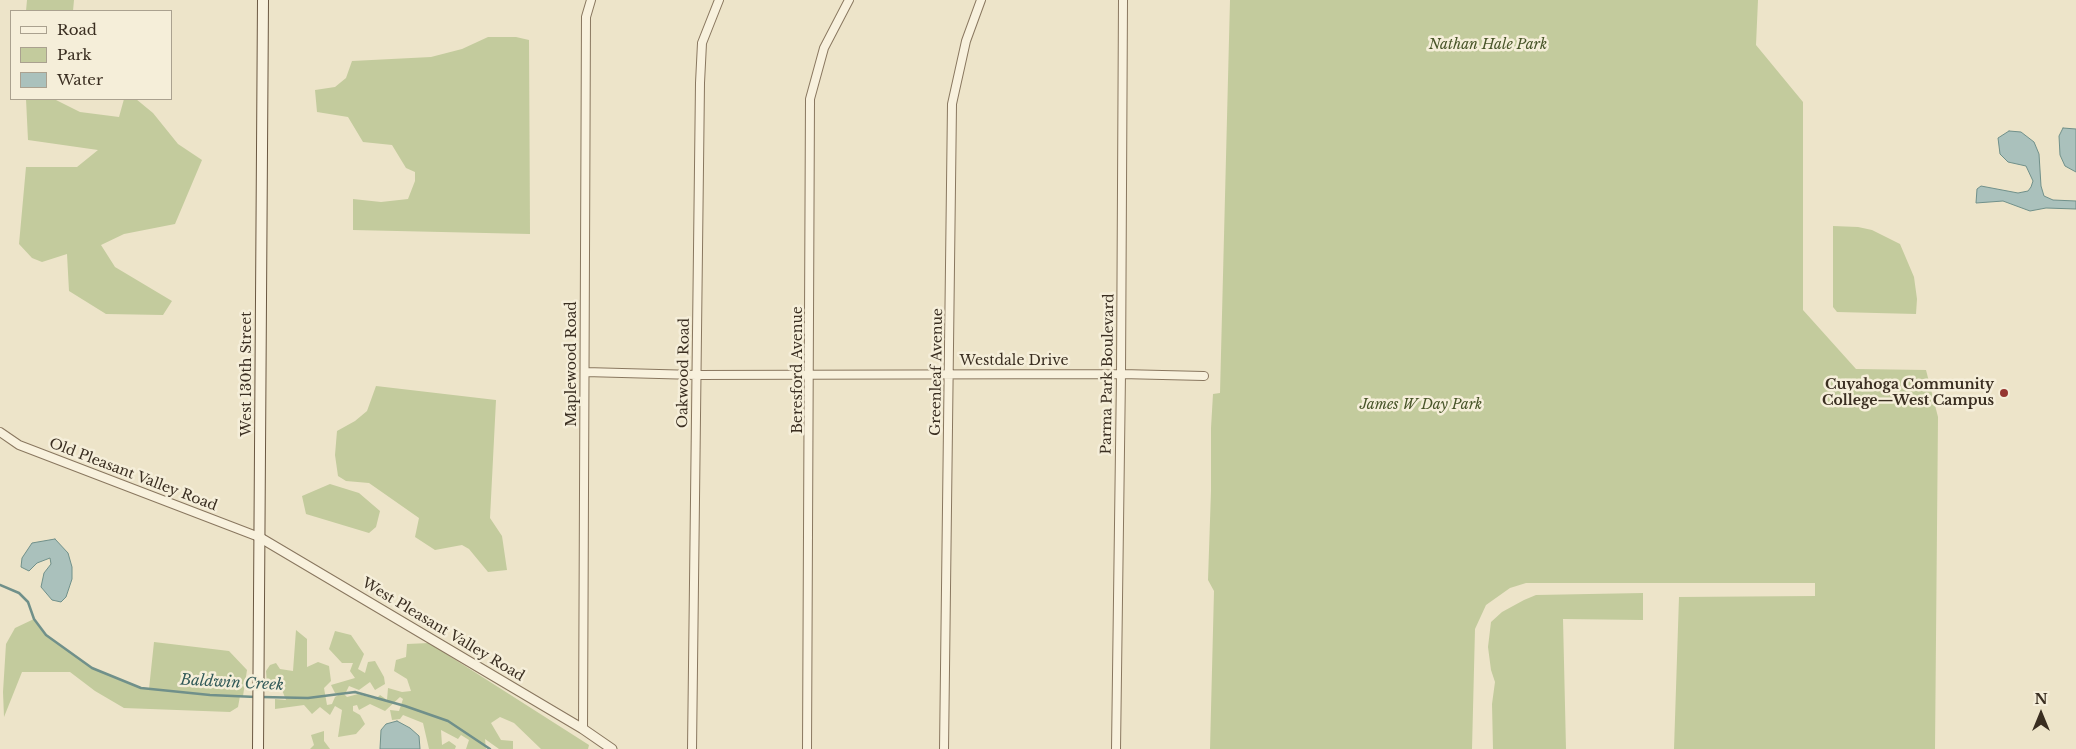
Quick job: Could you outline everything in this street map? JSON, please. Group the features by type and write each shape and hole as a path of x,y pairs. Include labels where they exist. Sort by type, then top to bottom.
{"main road":[{"name":"West 130th Street","path":"258,749 262,0"}],"street":[{"name":"Maplewood Road","path":"583,729 586,17 591,0"},
{"name":"Oakwood Road","path":"692,749 700,83 702,43 719,0"},
{"name":"Beresford Avenue","path":"807,749 810,98 824,48 849,0"},
{"name":"Greenleaf Avenue","path":"944,749 952,104 966,41 981,0"},
{"name":"Parma Park Boulevard","path":"1116,749 1124,0"},
{"name":"Westdale Drive","path":"585,372 696,375 1121,374 1204,376"},
{"name":"Old Pleasant Valley Road","path":"0,432 19,445 259,537"},
{"name":"West Pleasant Valley Road","path":"259,537 583,729 612,749"}],"green space":[{"path":"27,0 74,0 73,10 26,10"},
{"name":"James W Day Park","path":"1230,0 1758,0 1756,45 1803,102 1803,310 1856,369 1926,370 1938,417 1935,749 1674,749 1679,597 1815,596 1815,583 1526,583 1510,588 1486,605 1475,629 1472,749 1210,749 1214,591 1208,580 1211,428 1213,394 1220,393"},
{"path":"488,37 516,37 529,40 530,234 353,230 353,199 381,202 408,199 415,181 415,172 406,168 392,145 363,142 348,117 317,112 315,90 335,87 346,78 352,61 431,57 462,49"},
{"path":"26,100 56,100 80,112 119,117 124,100 137,100 153,113 178,144 202,160 175,224 124,234 101,245 115,267 172,301 163,315 106,314 69,291 67,254 42,262 32,258 19,244 26,167 77,167 98,150 28,140"},
{"path":"1833,226 1858,227 1872,230 1900,244 1914,277 1917,299 1916,314 1837,312 1833,307"},
{"path":"376,386 496,400 490,518 502,536 507,570 488,572 469,549 462,545 435,550 415,537 419,518 369,483 346,481 338,476 335,455 337,431 355,421 367,411"},
{"path":"330,484 359,493 380,511 376,527 369,533 306,514 302,496"},
{"path":"1643,593 1643,620 1563,619 1566,749 1493,749 1492,704 1495,682 1491,670 1488,647 1491,622 1502,612 1536,595"},
{"path":"34,619 46,635 92,668 141,688 149,689 154,642 229,651 247,670 243,696 240,696 238,707 230,712 124,708 95,691 70,672 22,672 4,717 3,692 6,644 15,628"},
{"path":"296,630 307,639 307,667 318,662 329,666 331,681 324,688 327,705 332,704 335,697 342,693 335,693 331,685 355,678 350,671 353,663 342,663 329,649 335,631 351,635 364,654 358,669 365,673 368,662 375,661 384,677 385,684 375,690 370,682 359,690 349,686 346,692 343,693 347,697 358,694 376,699 380,695 387,700 388,688 402,692 411,691 407,679 394,671 396,660 406,657 407,644 429,643 589,745 588,749 541,749 514,723 500,717 491,723 501,740 513,741 513,749 499,749 485,739 486,749 466,749 469,740 461,735 458,739 441,730 442,745 449,741 456,746 455,749 429,749 423,723 403,715 400,719 392,720 390,710 399,711 403,699 400,697 385,711 370,704 359,710 357,705 353,706 353,711 360,715 365,724 356,734 338,737 342,710 335,706 330,715 320,707 312,714 304,705 275,709 275,699 286,700 282,690 267,684 266,671 270,665 276,663 280,669 293,671"},
{"path":"324,731 324,741 330,749 310,749 314,745 311,735"}],"water":[{"path":"2063,128 2076,129 2076,172 2065,166 2060,155 2059,136"},
{"path":"2009,131 2021,132 2034,142 2039,154 2041,186 2044,196 2053,200 2076,201 2076,209 2046,208 2030,211 2003,201 1976,203 1977,189 1981,186 2018,193 2028,191 2031,187 2033,181 2026,166 2008,162 2000,154 1998,138"},
{"path":"55,539 68,553 72,567 72,579 66,597 61,602 52,600 41,587 44,573 51,564 50,558 37,563 29,571 21,567 22,558 32,543"},
{"path":"397,721 410,728 419,736 420,749 380,749 381,730 386,724"}],"waterway":[{"name":"Baldwin Creek","path":"0,585 19,593 28,602 34,619 46,635 92,668 141,688 210,695 256,697"},
{"name":"Baldwin Creek","path":"262,697 308,698 355,692 405,706 448,721 490,749"}],"place":[{"name":"Cuyahoga Community College—West Campus","path":"2004,393"}],"park label":[{"name":"Nathan Hale Park","path":"1488,45"}]}
